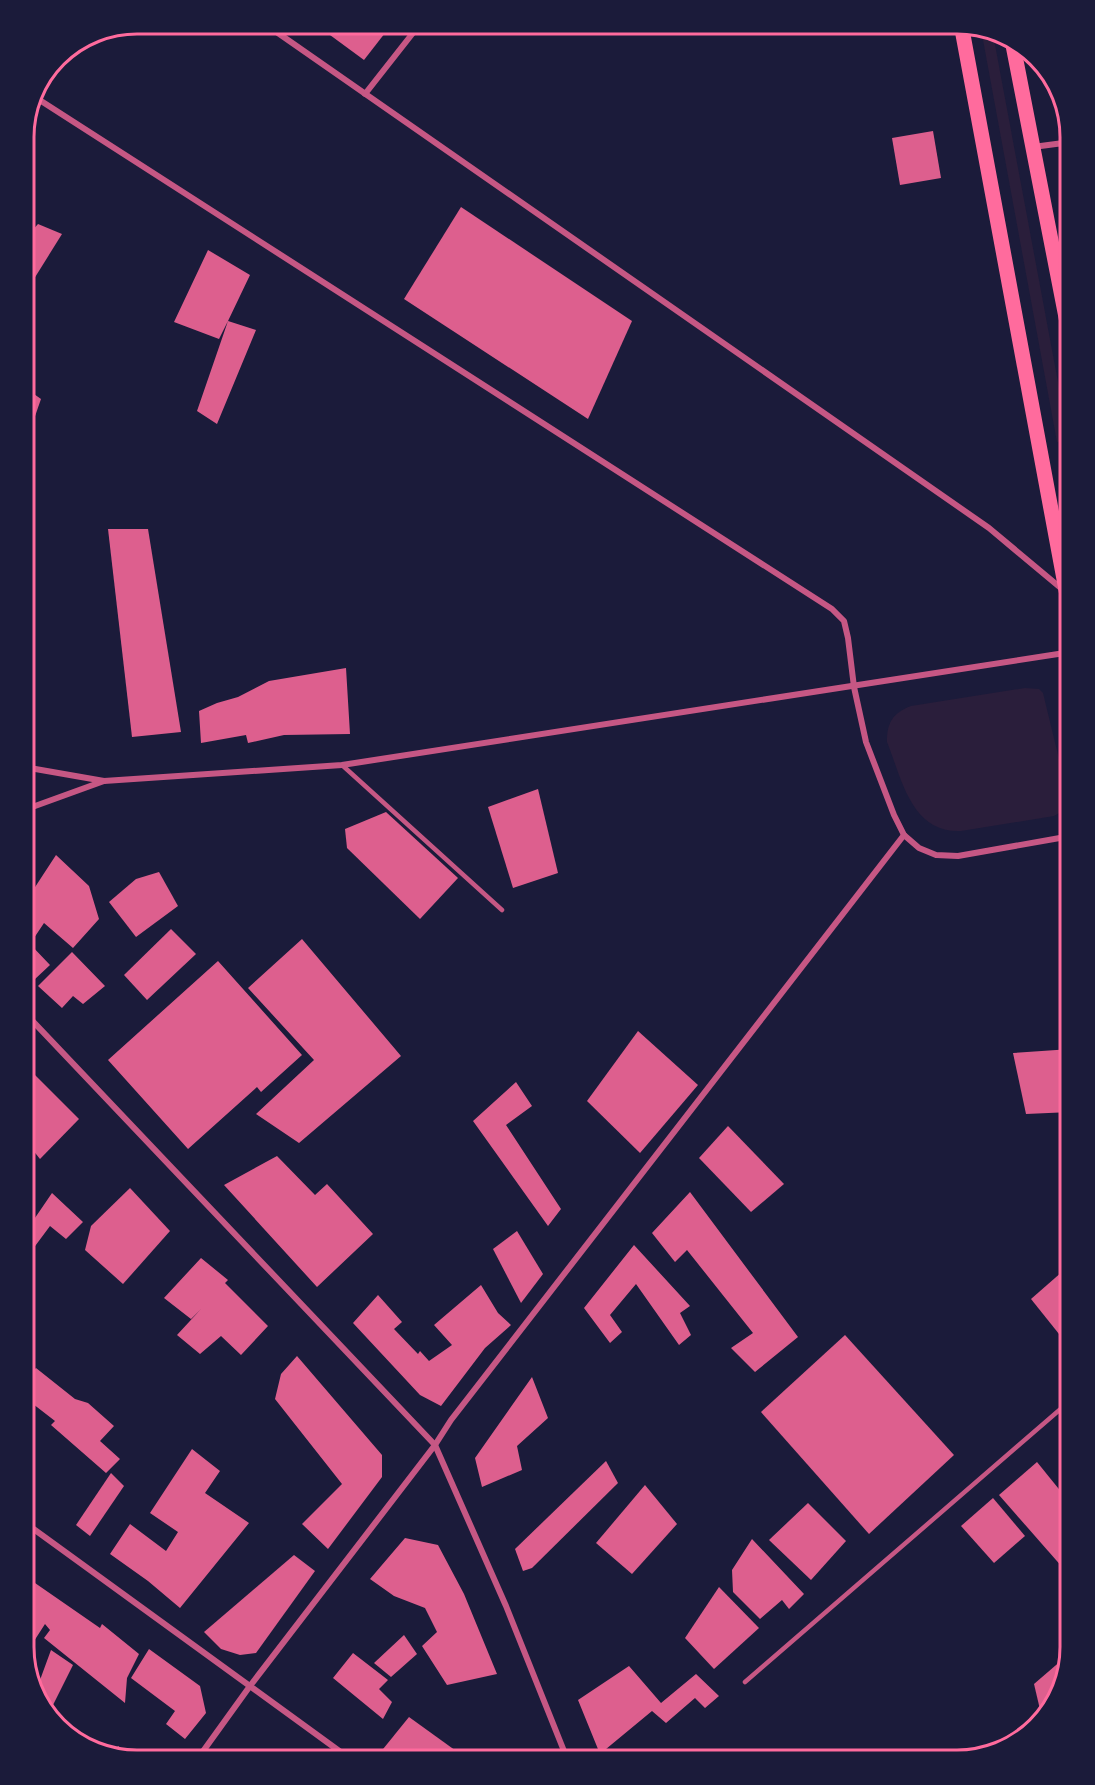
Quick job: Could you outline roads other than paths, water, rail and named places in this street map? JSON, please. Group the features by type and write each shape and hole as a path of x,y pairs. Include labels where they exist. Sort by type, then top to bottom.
{"main road":[{"path":"963,35 1060,555"},
{"path":"1014,52 1060,288"}],"street":[{"path":"280,34 989,528 1060,587"},
{"path":"365,94 412,34"},
{"path":"42,101 832,609 844,621 854,687 866,742 904,835 919,848 936,855 958,856 1060,838"},
{"path":"1032,147 1060,143"},
{"path":"35,769 104,781 342,765 1060,654"},
{"path":"35,806 104,781"},
{"path":"204,1750 459,1411 904,835"},
{"path":"34,1023 435,1445 506,1606 564,1750"},
{"path":"34,1529 338,1750"}],"lane":[{"path":"342,765 502,910"},
{"path":"745,1682 1060,1410"}]}
